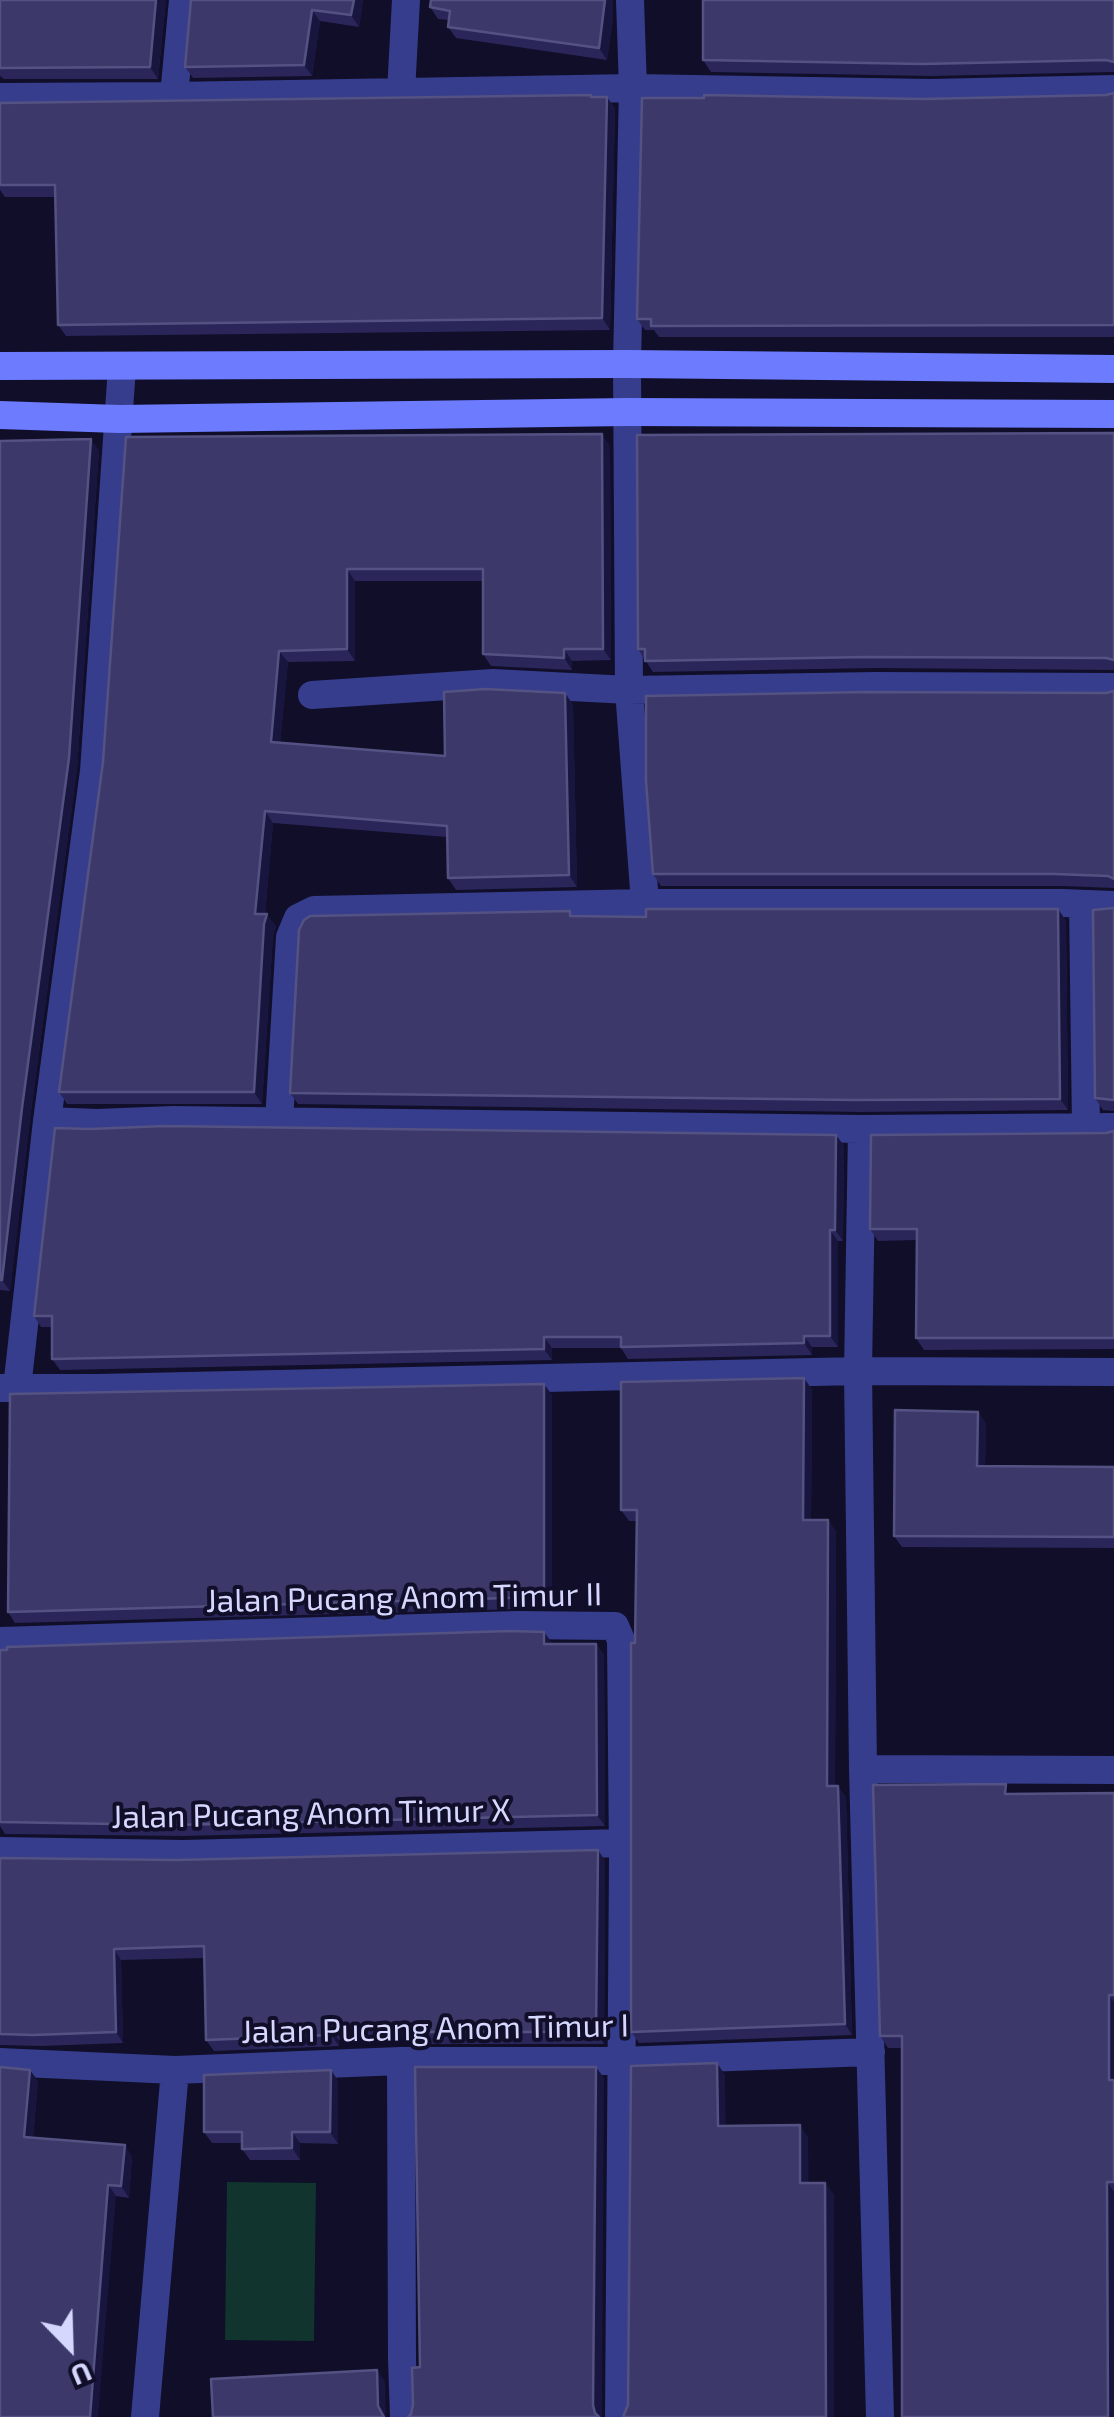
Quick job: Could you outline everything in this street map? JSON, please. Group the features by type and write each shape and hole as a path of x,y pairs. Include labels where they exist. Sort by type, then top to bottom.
{"main road":[{"path":"0,366 628,364 1114,369"},
{"path":"0,415 119,419 628,412 1114,414"}],"street":[{"path":"174,96 184,0"},
{"path":"401,92 406,0"},
{"path":"630,0 629,690 645,903"},
{"path":"0,97 632,88 930,93 1114,88"},
{"path":"122,367 94,771 8,1388 858,1371 1114,1372"},
{"path":"312,695 494,684 629,690 1114,687"},
{"path":"279,1121 290,937 294,924 314,910 645,903 1114,905"},
{"path":"47,1121 1100,1128 1083,904"},
{"path":"862,1129 858,1371 880,2417"},
{"name":"Jalan Pucang Anom Timur II","path":"0,1642 517,1625 615,1626 621,1640 623,1843 619,2417"},
{"path":"864,1769 1114,1770"},
{"name":"Jalan Pucang Anom Timur X","path":"0,1851 183,1854 623,1843"},
{"name":"Jalan Pucang Anom Timur I","path":"0,2062 175,2070 401,2061 620,2061 871,2052"},
{"path":"401,2061 404,2417"},
{"path":"145,2417 175,2070"}],"green space":[{"path":"227,2182 316,2183 314,2341 225,2340"}],"building":[{"path":"0,0 156,0 150,67 0,68"},
{"path":"191,0 354,0 351,15 312,10 304,65 185,67"},
{"path":"431,0 605,0 599,48 448,27 450,11 430,7"},
{"path":"703,0 1114,0 1114,62 703,60"},
{"path":"1114,93 1114,325 651,326 651,319 637,319 642,98 704,95 922,99"},
{"path":"607,97 602,318 58,325 55,185 0,185 0,103"},
{"path":"1114,433 1114,660 867,657 645,661 645,649 638,649 637,435"},
{"path":"602,434 603,649 564,649 564,658 483,654 483,569 347,569 347,649 279,651 271,742 445,756 444,692 485,689 565,693 569,875 448,878 447,826 265,811 255,914 267,914 254,1092 59,1092 103,762 126,437"},
{"path":"91,439 69,758 0,1280 0,441"},
{"path":"1114,691 1114,879 1055,874 653,874 646,781 646,696"},
{"path":"1114,908 1114,1100 1095,1098 1093,910"},
{"path":"646,909 1058,909 1060,1099 290,1093 299,930 310,916 570,911 570,916 646,917"},
{"path":"55,1128 836,1135 835,1230 830,1230 830,1336 804,1336 804,1343 621,1347 621,1337 544,1337 544,1349 52,1359 52,1316 34,1316"},
{"path":"1114,1131 1114,1338 916,1338 917,1229 870,1229 871,1135"},
{"path":"804,1378 803,1520 828,1520 827,1786 838,1786 845,2024 631,2032 631,1643 635,1643 637,1510 621,1510 621,1382"},
{"path":"544,1384 544,1597 8,1612 10,1394"},
{"path":"895,1410 978,1412 977,1466 1114,1467 1114,1537 894,1536"},
{"path":"544,1632 544,1644 596,1644 597,1815 175,1825 0,1822 0,1650 7,1647"},
{"path":"1006,1784 1005,1794 1114,1793 1114,1995 1109,1995 1109,2080 1114,2080 1114,2182 1107,2182 1108,2417 902,2417 902,2036 880,2036 873,1785"},
{"path":"598,1850 596,2032 415,2032 414,2026 331,2029 331,2035 206,2040 204,1946 114,1949 116,2032 0,2034 0,1858 176,1860"},
{"path":"717,2063 718,2126 800,2125 800,2183 825,2183 826,2417 623,2417 628,2405 631,2066"},
{"path":"0,2067 30,2070 24,2137 125,2145 121,2186 108,2185 90,2417 0,2417"},
{"path":"415,2067 596,2067 593,2405 599,2417 408,2417 413,2405 412,2368 420,2367"},
{"path":"331,2070 330,2132 292,2132 292,2148 242,2149 242,2132 204,2132 204,2075"},
{"path":"377,2370 378,2406 384,2417 213,2417 211,2379"}]}
